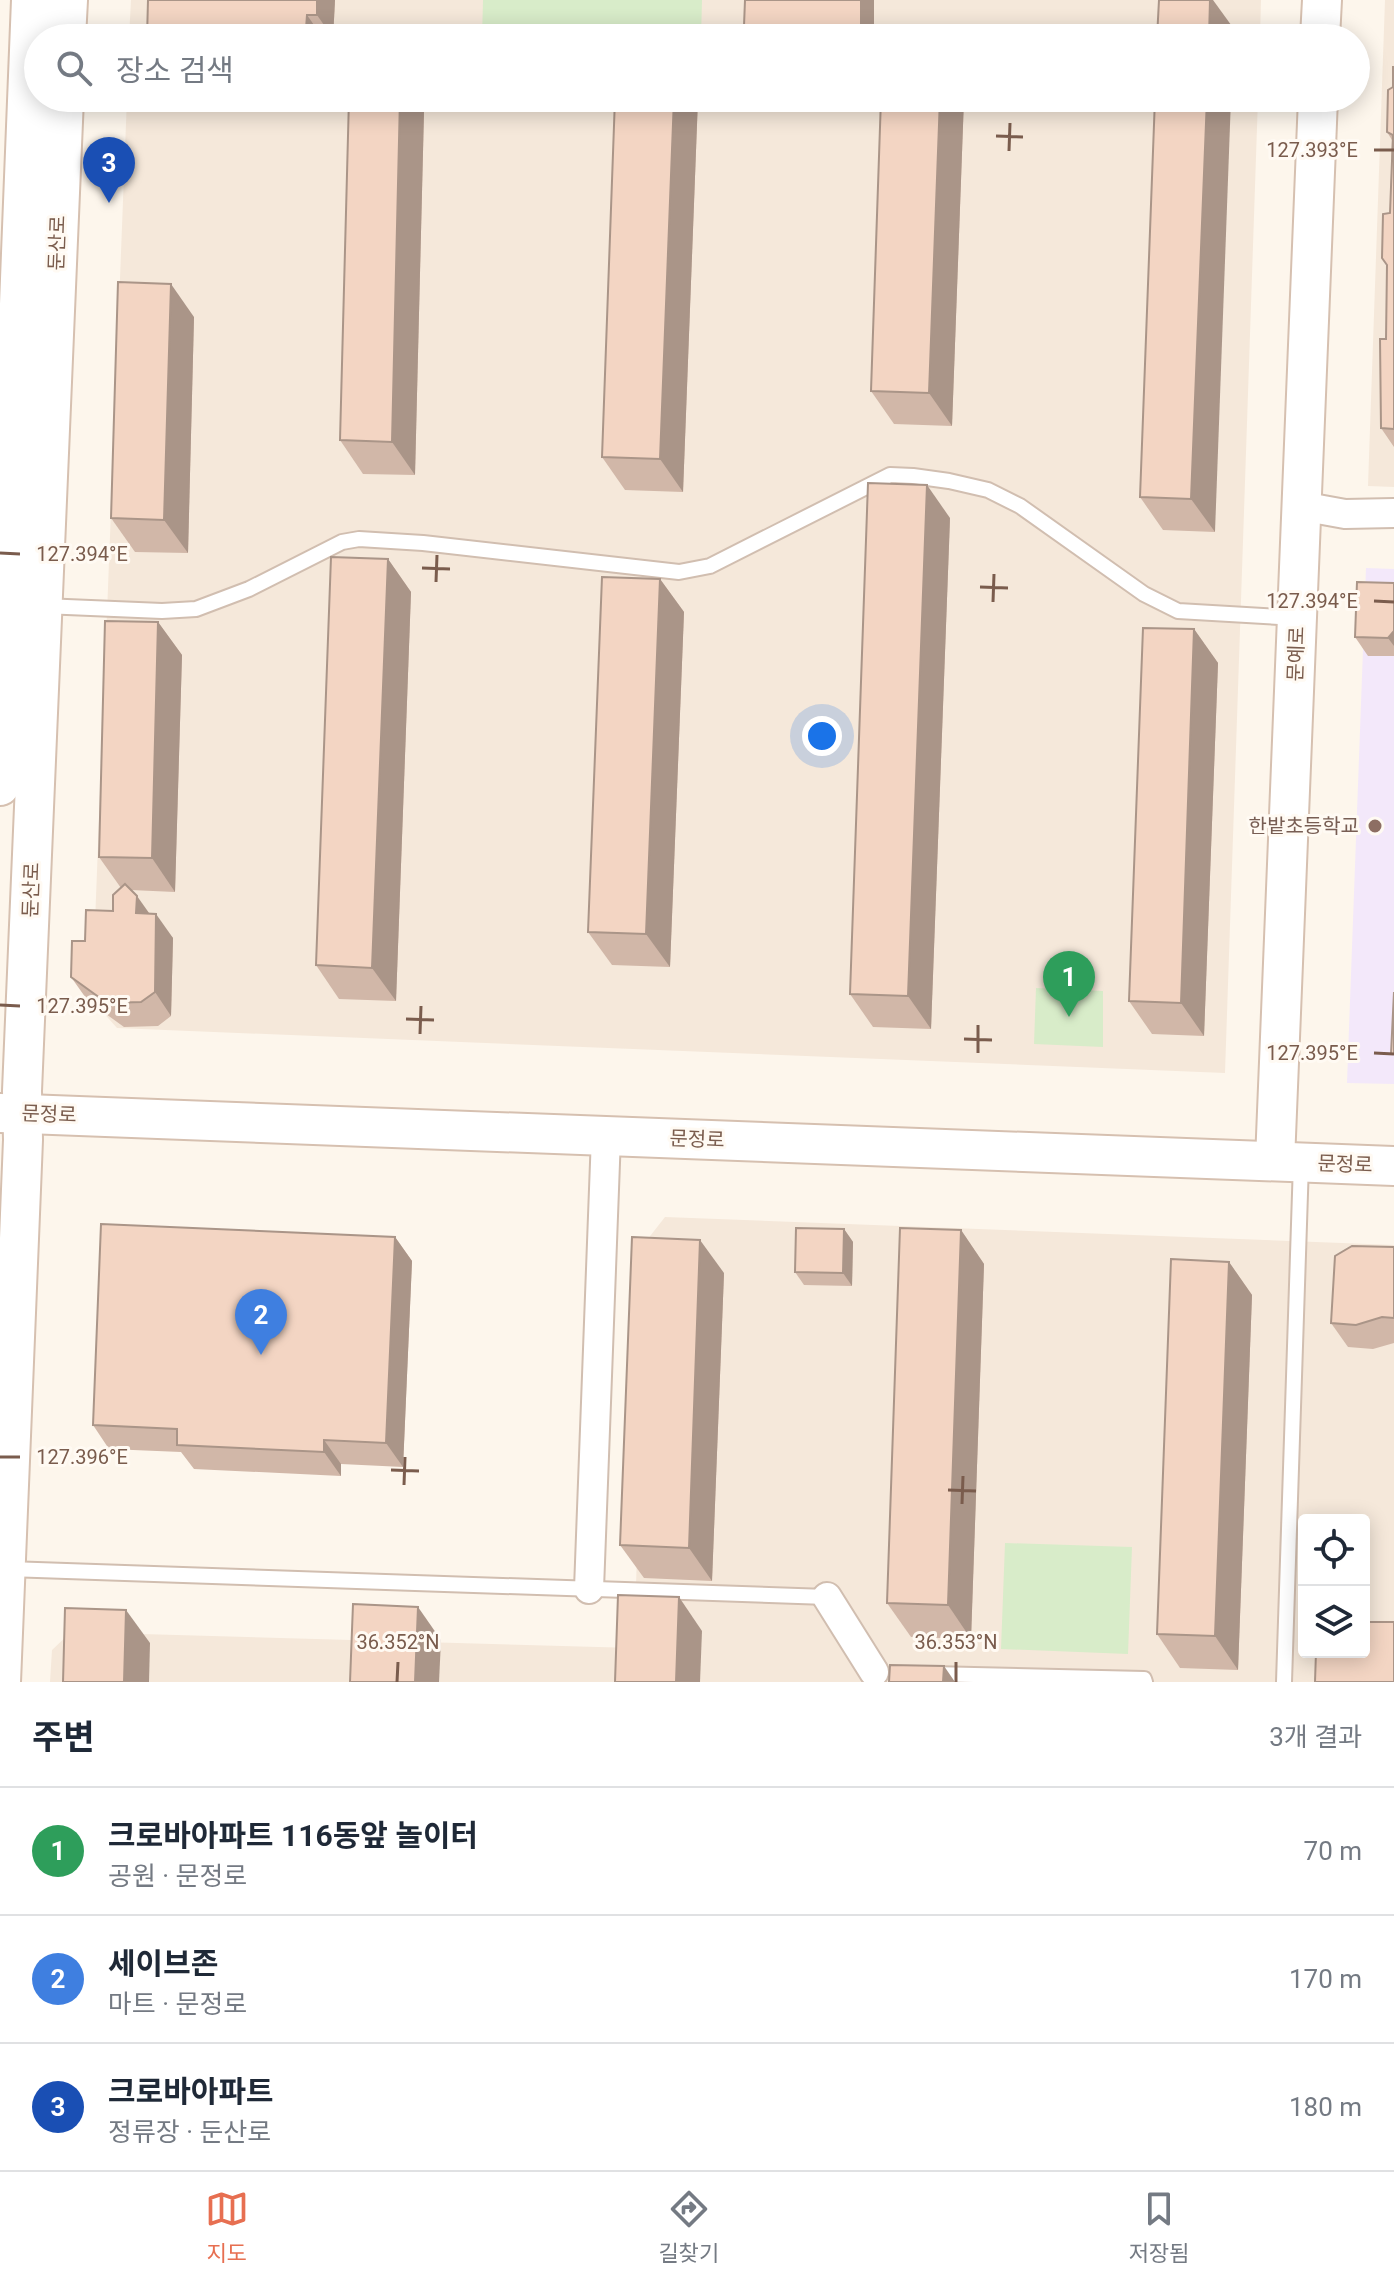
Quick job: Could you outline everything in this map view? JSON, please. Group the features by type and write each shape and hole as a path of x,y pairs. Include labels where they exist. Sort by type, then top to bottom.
{"main road":[{"name":"둔산로","path":"30,24 31,0"},
{"path":"67,24 68,0"},
{"path":"1321,24 1322,0"},
{"name":"둔산로","path":"1,1682 12,1113 22,1091 25,605 22,413 29,112"},
{"name":"둔산로","path":"22,413 62,112"},
{"name":"문예로","path":"1288,1162 1301,506 1317,112"},
{"name":"둔산로","path":"0,786 25,605"},
{"name":"문정로","path":"12,1113 1394,1166"}],"street":[{"path":"1301,506 1345,514 1394,513"},
{"path":"589,1589 606,1136"},
{"path":"827,1597 881,1672"}],"lane":[{"path":"25,605 162,611 196,609 249,589 342,542 359,539 423,543 679,572 710,566 890,475 949,481 988,490 1020,506 1144,594 1178,611 1298,618"},
{"path":"1284,1682 1288,1162"},
{"path":"3,1569 827,1597"},
{"path":"916,1673 1144,1679 1145,1682"}],"shaded area":[{"path":"131,0 1261,0 1260,24 130,24"},
{"path":"1385,0 1394,0 1394,487 1368,486"},
{"path":"126,112 1258,112 1225,1073 117,1028 92,1000"},
{"name":"한밭초등학교","path":"1366,568 1394,569 1394,1084 1347,1083"},
{"path":"665,1217 1394,1245 1394,1682 50,1682 52,1650 71,1632 634,1648 647,1240"}],"green space":[{"path":"483,0 702,0 701,24 482,24"},
{"path":"1036,988 1103,991 1103,1047 1034,1044"},
{"path":"1005,1543 1132,1547 1128,1654 1001,1649"}],"building":[{"path":"148,0 317,0 317,15 307,15 306,24 147,24"},
{"path":"745,0 861,0 861,24 744,24"},
{"path":"1159,0 1210,0 1209,24 1158,24"},
{"path":"1393,67 1394,429 1381,428 1380,339 1386,339 1387,265 1382,258 1383,214 1390,213 1393,135 1387,132 1388,90 1393,87"},
{"path":"349,112 400,112 392,442 340,440"},
{"path":"614,112 673,112 660,459 602,457"},
{"path":"881,112 939,112 929,393 871,391"},
{"path":"1154,112 1206,112 1191,499 1140,497"},
{"path":"118,282 171,284 164,520 111,518"},
{"path":"868,483 927,485 908,996 850,994"},
{"path":"331,557 388,559 372,968 316,965"},
{"path":"602,577 660,579 646,934 588,932"},
{"path":"1357,582 1394,583 1394,631 1388,638 1355,637"},
{"path":"105,621 158,622 152,858 99,857"},
{"path":"1143,628 1194,629 1181,1003 1129,1001"},
{"path":"125,884 137,896 136,913 156,914 155,992 141,1002 107,1003 71,977 72,941 85,941 86,910 113,911 113,895"},
{"path":"1394,992 1394,1054 1391,1054"},
{"path":"101,1224 395,1237 386,1443 324,1440 324,1452 177,1445 177,1429 93,1425"},
{"path":"796,1228 844,1229 843,1273 795,1272"},
{"path":"900,1228 961,1230 948,1605 887,1603"},
{"path":"632,1237 700,1240 689,1548 620,1545"},
{"path":"1352,1246 1394,1247 1394,1318 1382,1317 1356,1325 1331,1323 1335,1256"},
{"path":"1171,1259 1229,1262 1215,1636 1157,1634"},
{"path":"618,1595 679,1597 676,1682 615,1682"},
{"path":"353,1604 418,1607 415,1682 350,1682"},
{"path":"65,1608 126,1610 124,1682 63,1682"},
{"path":"1370,1622 1394,1622 1394,1682 1315,1682 1316,1658 1370,1658"},
{"path":"890,1665 944,1666 943,1682 889,1682"}],"place":[{"name":"크로바아파트","path":"109,203"},
{"name":"한밭초등학교","path":"1375,826"},
{"name":"크로바아파트 116동앞 놀이터","path":"1069,1017"},
{"name":"세이브존","path":"261,1355"}]}
